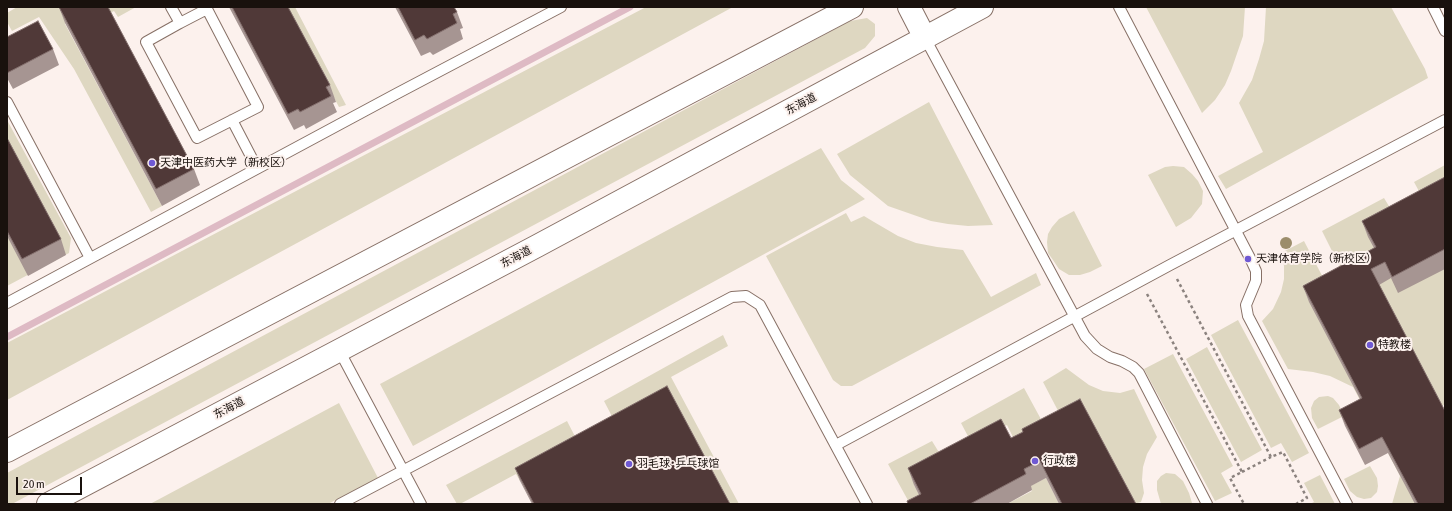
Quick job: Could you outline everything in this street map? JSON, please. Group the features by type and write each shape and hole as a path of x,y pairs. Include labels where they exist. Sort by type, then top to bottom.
{"main road":[{"path":"7,451 852,7"},
{"path":"909,7 925,38"},
{"name":"东海道","path":"48,504 537,246 982,7"}],"lane":[{"path":"171,7 180,23"},
{"path":"7,302 561,7"},
{"path":"1119,7 1256,271 1256,281 1246,305 1248,316 1347,504"},
{"path":"1433,7 1445,31"},
{"path":"207,9 258,106 232,120 197,138 146,42 207,9"},
{"path":"925,38 1085,336 1097,349 1110,357 1133,367 1139,373 1207,504"},
{"path":"7,102 90,258"},
{"path":"232,120 257,168"},
{"path":"836,445 1075,315 1445,120"},
{"path":"340,504 732,297 746,296 760,305 867,504"},
{"path":"339,350 421,504"}],"path":[{"path":"1170,265 1271,457"},
{"path":"1140,281 1242,472"},
{"path":"1244,504 1230,478 1282,452 1307,498 1296,504"}],"shaded area":[{"path":"17,7 81,7 65,24 162,206 151,212 74,69 39,17 12,31 7,22 7,13"},
{"path":"106,7 136,7 118,17 114,11 110,13"},
{"path":"285,7 295,7 346,105 339,107"},
{"path":"646,7 733,7 7,400 7,343"},
{"path":"1146,7 1245,7 1243,36 1231,71 1225,85 1215,100 1202,113"},
{"path":"1266,7 1391,7 1425,69 1428,78 1226,189 1218,176 1263,152 1239,103 1252,80 1259,59 1264,41"},
{"path":"867,18 875,24 875,36 865,48 12,504 7,504 7,473 850,21"},
{"path":"929,102 993,225 968,226 931,221 888,206 850,175 837,154"},
{"path":"7,120 71,238 69,253 7,286"},
{"path":"821,148 841,180 865,199 413,446 380,384"},
{"path":"1445,165 1445,404 1440,407 1445,415 1445,504 1392,504 1400,476 1353,387 1330,376 1288,369 1262,321 1273,309 1281,292 1284,279 1284,266 1281,253 1304,241 1330,291 1347,281 1322,231 1384,198 1398,221 1427,206 1414,182"},
{"path":"1165,167 1184,167 1198,181 1203,191 1202,204 1191,218 1176,227 1148,175"},
{"path":"1074,211 1102,266 1080,275 1069,275 1059,269 1048,253 1048,234 1052,227 1059,219"},
{"path":"846,213 851,222 864,216 898,236 916,243 963,250 991,297 1036,273 1041,285 852,386 841,386 833,380 766,256"},
{"path":"1238,320 1309,453 1292,462 1281,443 1271,448 1211,335"},
{"path":"723,335 728,346 671,377 739,504 728,504 618,428 604,401"},
{"path":"1207,347 1262,450 1241,462 1186,359"},
{"path":"1173,354 1233,466 1221,473 1232,493 1215,501 1144,369"},
{"path":"1066,368 1089,385 1103,391 1120,393 1134,389 1157,437 1147,454 1143,467 1142,480 1144,493 1141,502 1133,504 1066,426 1043,382"},
{"path":"1024,388 1049,434 1013,437 1007,425 992,433 970,440 961,423"},
{"path":"1328,396 1333,398 1339,405 1344,416 1318,429 1312,418 1311,408 1314,401 1319,397"},
{"path":"339,403 378,478 328,504 150,504"},
{"path":"567,421 581,448 520,481 516,474 460,504 457,504 446,485"},
{"path":"932,441 948,467 914,485 924,504 910,504 888,464"},
{"path":"1370,466 1377,478 1377,492 1371,498 1364,499 1357,497 1350,491 1344,479"},
{"path":"1166,473 1175,474 1183,481 1192,503 1161,504 1157,490 1157,481"},
{"path":"1320,475 1335,504 1310,504 1314,502 1304,483"},
{"path":"1046,478 1059,504 1007,504 1032,491 1030,486"}],"building":[{"path":"59,7 108,7 194,169 156,189"},
{"path":"232,7 288,7 330,85 326,87 331,96 300,112 298,109 288,114"},
{"path":"398,7 454,7 457,12 453,14 457,23 427,39 424,35 415,40"},
{"path":"38,21 53,49 7,73 7,37"},
{"path":"7,138 61,239 22,259 7,231"},
{"name":"特教楼","path":"1445,177 1445,249 1392,277 1385,262 1371,269 1445,411 1445,504 1418,504 1382,437 1359,449 1339,410 1362,398 1303,286 1376,247 1362,221"},
{"name":"羽毛球 · 乒乓球馆","path":"667,386 730,504 534,504 515,468"},
{"name":"行政楼","path":"1080,399 1136,504 1062,504 1040,461 1024,469 1026,474 970,504 908,504 907,501 921,494 908,468 1001,419 1011,438 1023,432 1022,429"}],"waterway":[{"path":"7,337 630,7"}],"place":[{"name":"天津中医药大学（新校区）","path":"152,163"},
{"name":"天津体育学院（新校区）","path":"1248,259"},
{"name":"特教楼","path":"1370,345"},
{"name":"行政楼","path":"1035,461"},
{"name":"羽毛球 · 乒乓球馆","path":"629,464"}]}
